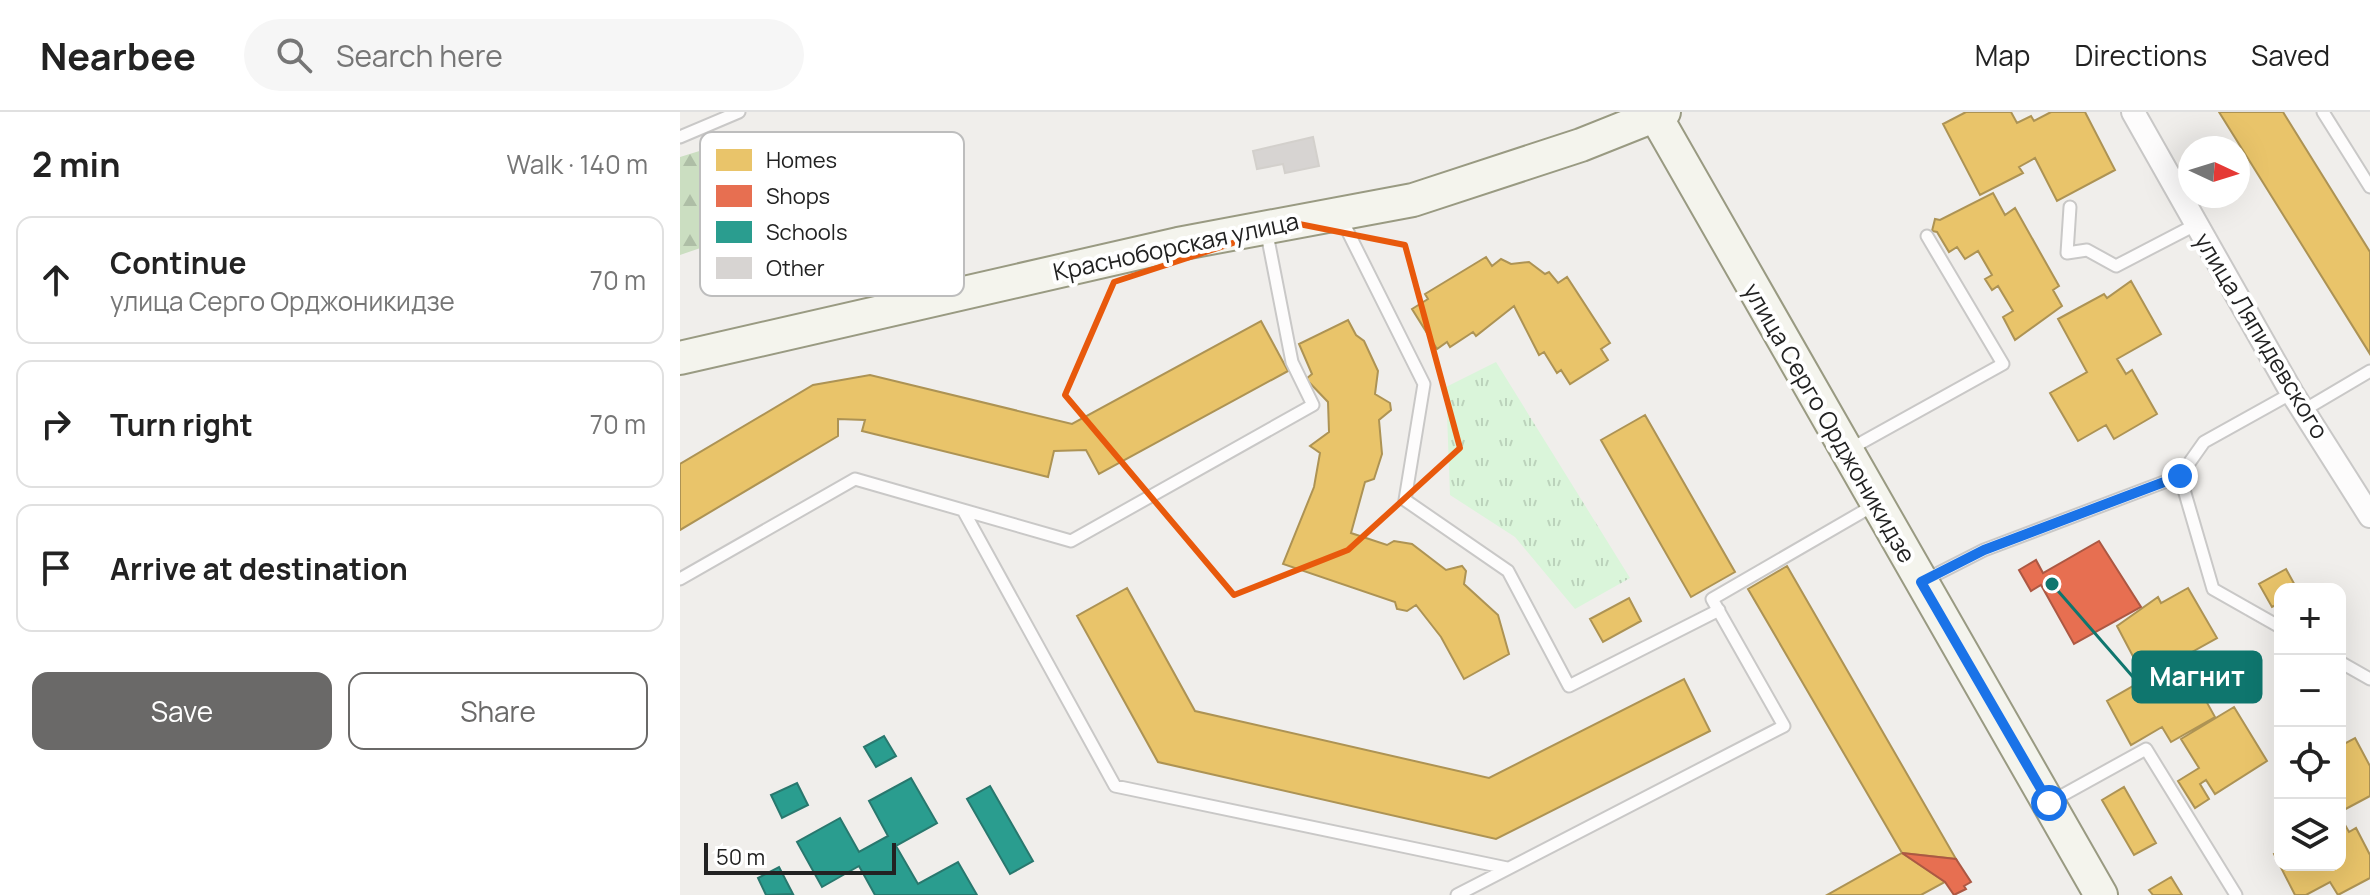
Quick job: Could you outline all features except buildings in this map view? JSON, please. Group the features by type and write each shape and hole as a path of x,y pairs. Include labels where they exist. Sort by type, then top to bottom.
{"street":[{"name":"улица Ляпидевского","path":"2133,112 2298,401 2370,516"},
{"name":"Красноборская улица","path":"964,293 1162,248 1413,200 1581,145 1660,114"},
{"name":"улица Серго Орджоникидзе","path":"1660,114 1846,451 2101,895"},
{"name":"Красноборская улица","path":"680,358 952,296"}],"lane":[{"path":"680,137 739,112"},
{"path":"2323,112 2370,187"},
{"path":"2070,207 2067,253 2087,250 2116,266 2195,225"},
{"path":"1339,214 1424,384 1405,500 1508,571 1569,686 1719,610"},
{"path":"680,579 855,479 1071,541 1313,405 1292,362 1266,228"},
{"path":"1846,451 2003,364 1927,236"},
{"path":"1921,582 1984,550 2180,476 2204,442 2370,371"},
{"path":"2180,476 2213,589 2274,624"},
{"path":"1457,895 1784,726 1712,599 1876,504"},
{"path":"963,510 1115,786 1507,868"},
{"path":"2346,665 2370,679"},
{"path":"2049,803 2146,749 2236,895"}],"highlighted area":[{"path":"1294,223 1405,245 1460,448 1348,550 1234,595 1065,395 1114,282"}],"green space":[{"path":"700,151 700,248 680,255 680,157"},
{"path":"1496,362 1630,578 1575,609 1515,537 1450,495 1446,387"}],"place":[{"name":"Магнит","path":"2052,584"}],"route":[{"path":"2049,803 1921,582 1984,550 2180,476"}]}
